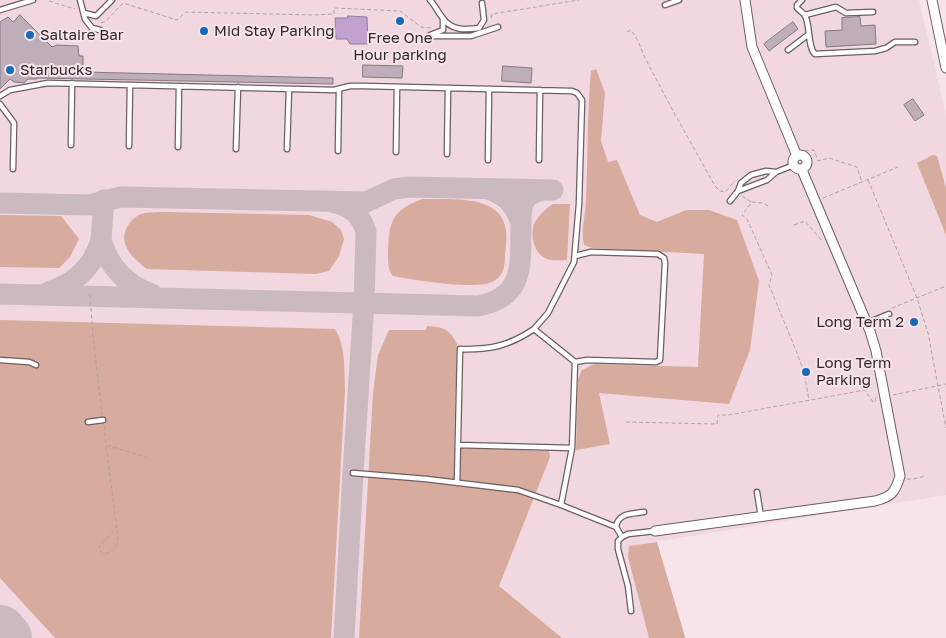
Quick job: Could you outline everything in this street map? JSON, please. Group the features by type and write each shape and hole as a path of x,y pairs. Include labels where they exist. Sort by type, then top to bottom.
{"street":[{"path":"745,0 752,47 800,153 807,160 807,165 802,170"},
{"path":"932,0 946,68"},
{"path":"655,531 875,501 888,498 897,487 899,479 880,396 876,351 867,324 816,201 802,170 794,165 793,160 800,153"}],"lane":[{"path":"0,10 33,0"},
{"path":"80,0 85,19 92,28 100,30"},
{"path":"84,13 96,16 112,0"},
{"path":"430,0 435,5 442,19 442,30 429,36 471,36 498,27"},
{"path":"665,5 679,0"},
{"path":"802,0 797,5 797,8 805,15 812,53 819,55 875,51 886,48 895,42 915,42"},
{"path":"442,19 452,26 463,30 480,28 484,20 482,3"},
{"path":"805,15 836,7 846,13 873,12"},
{"path":"788,50 810,34"},
{"path":"0,96 14,88 48,83 289,89 339,89 350,86 540,90 572,91 577,93 582,100 579,204 574,262 548,313 534,329 506,345 485,349 460,349 457,483"},
{"path":"71,145 72,83"},
{"path":"129,146 130,85"},
{"path":"178,86 178,147"},
{"path":"396,152 398,87"},
{"path":"236,148 238,88"},
{"path":"447,154 448,88"},
{"path":"288,149 289,89"},
{"path":"338,151 339,89"},
{"path":"488,160 489,89"},
{"path":"539,160 540,90"},
{"path":"0,104 14,123 13,169"},
{"path":"738,191 767,180 776,172 794,165"},
{"path":"730,201 738,191 741,183 751,175 766,171 776,172"},
{"path":"534,329 575,362 587,360 656,362 660,360 664,258 658,254 591,252 575,256"},
{"path":"867,324 889,312"},
{"path":"0,360 29,362 36,365"},
{"path":"561,505 572,448 575,362"},
{"path":"88,422 103,420"},
{"path":"458,445 572,448"},
{"path":"353,473 518,490 616,527 622,537"},
{"path":"757,492 761,517"},
{"path":"616,527 617,521 622,515 644,512"},
{"path":"631,611 628,586 618,549 618,542 628,534 655,531"}],"path":[{"path":"49,0 77,10"},
{"path":"490,19 492,14 579,0"},
{"path":"92,28 106,21 123,3 177,20 186,12 313,15 334,14 334,8 400,10 421,28 442,28"},
{"path":"627,32 631,30 638,41 672,109 715,186 720,191 725,192 738,178"},
{"path":"800,153 814,150 818,161 829,158 857,167 862,182"},
{"path":"816,201 898,167"},
{"path":"868,180 917,298 928,333 946,428"},
{"path":"768,206 763,203 752,202 742,215 747,219 772,275 769,285 804,372 809,400"},
{"path":"794,225 805,221 823,242"},
{"path":"889,312 946,286"},
{"path":"90,296 93,336 106,445 117,525 118,537 117,546 113,551 104,554 100,551 99,546 113,532 117,525"},
{"path":"626,422 717,424 718,415 730,415 865,390 873,402 875,402 880,396 946,384"},
{"path":"106,445 151,461"},
{"path":"899,479 913,479 926,476"}],"shaded area":[{"path":"0,0 919,0 946,114 946,495 629,546 649,638 0,638"},
{"path":"348,16 367,17 368,44 350,44 347,39 336,39 335,18 347,18"},
{"path":"596,69 605,93 601,141 608,162 617,160 640,215 657,222 686,210 709,210 737,220 759,281 750,350 729,404 599,393 610,444 576,450 578,379 582,370 594,364 698,367 704,254 592,248 584,245 591,71"},
{"path":"933,155 937,156 946,188 946,235 917,163"},
{"path":"422,199 473,201 485,204 495,210 502,219 506,231 504,266 496,280 483,284 458,285 415,280 391,274 388,260 388,243 391,226 398,213 412,203"},
{"path":"553,204 570,204 567,260 547,259 539,253 534,244 534,224 542,213"},
{"path":"165,212 309,215 332,222 341,230 344,239 339,256 329,271 316,274 147,269 131,255 125,243 125,231 132,220 141,214"},
{"path":"0,215 61,216 79,239 70,257 59,268 0,267"},
{"path":"0,320 335,329 343,351 345,390 331,638 55,638 0,578"},
{"path":"427,326 445,330 457,344 454,448 549,451 550,457 499,586 562,638 359,638 373,393 378,355 389,330 426,330"},
{"path":"657,542 685,638 649,638 628,557 629,546"}],"building":[{"path":"20,15 52,47 57,45 78,46 79,56 83,56 83,72 333,78 333,84 37,78 28,79 24,83 14,82 10,79 0,89 0,22 8,17 13,22"},
{"path":"860,17 861,26 875,25 876,44 826,47 825,31 842,30 842,18"},
{"path":"793,22 798,29 769,51 764,44"},
{"path":"363,65 403,66 402,78 363,77"},
{"path":"503,66 532,68 531,83 502,81"},
{"path":"913,99 924,115 915,121 904,105"}],"taxiway":[{"path":"0,203 89,205 121,197 366,202 394,189 410,187 553,190"},
{"path":"488,189 500,194 509,201 521,222 524,201 531,194 543,190"},
{"path":"101,240 104,200"},
{"path":"335,203 351,209 358,216 366,232 364,302 344,638"},
{"path":"0,294 478,306 505,295 513,286 518,276 520,264 521,222"},
{"path":"48,292 67,284 82,273 98,250 101,240 104,249 119,273 126,280 152,294"}],"runway":[{"path":"0,631 6,638"}],"place":[{"name":"Free One Hour parking","path":"400,21"},
{"name":"Mid Stay Parking","path":"204,31"},
{"name":"Saltaire Bar","path":"30,35"},
{"name":"Starbucks","path":"10,70"},
{"name":"Long Term 2","path":"914,322"},
{"name":"Long Term Parking","path":"806,372"}]}
